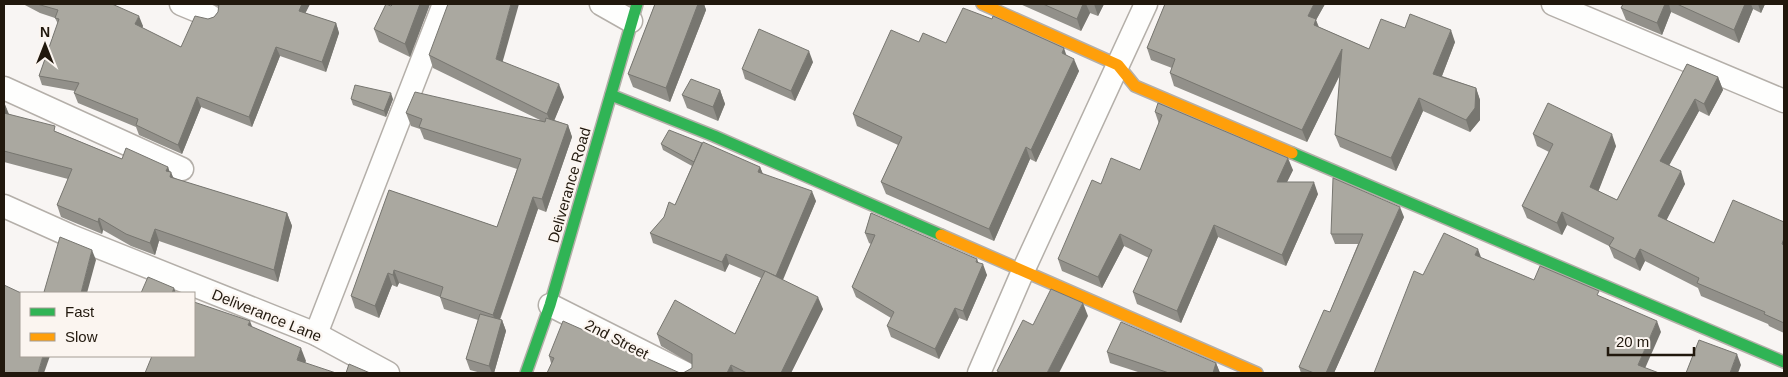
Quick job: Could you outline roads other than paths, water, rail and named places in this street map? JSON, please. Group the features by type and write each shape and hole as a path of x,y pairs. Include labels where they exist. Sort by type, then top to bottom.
{"street":[{"path":"181,4 210,16"},
{"path":"316,334 444,4"},
{"path":"601,4 634,12"},
{"path":"982,4 1118,66 1135,86 1784,362"},
{"path":"979,373 1023,271 1146,4"},
{"path":"1553,4 1784,102"},
{"name":"Deliverance Road","path":"526,373 550,305 634,12"},
{"path":"4,88 182,169"},
{"path":"611,95 714,136 1257,373"},
{"name":"Deliverance Lane","path":"4,206 71,236 316,334 388,373"},
{"name":"2nd Street","path":"550,305 684,373"}]}
